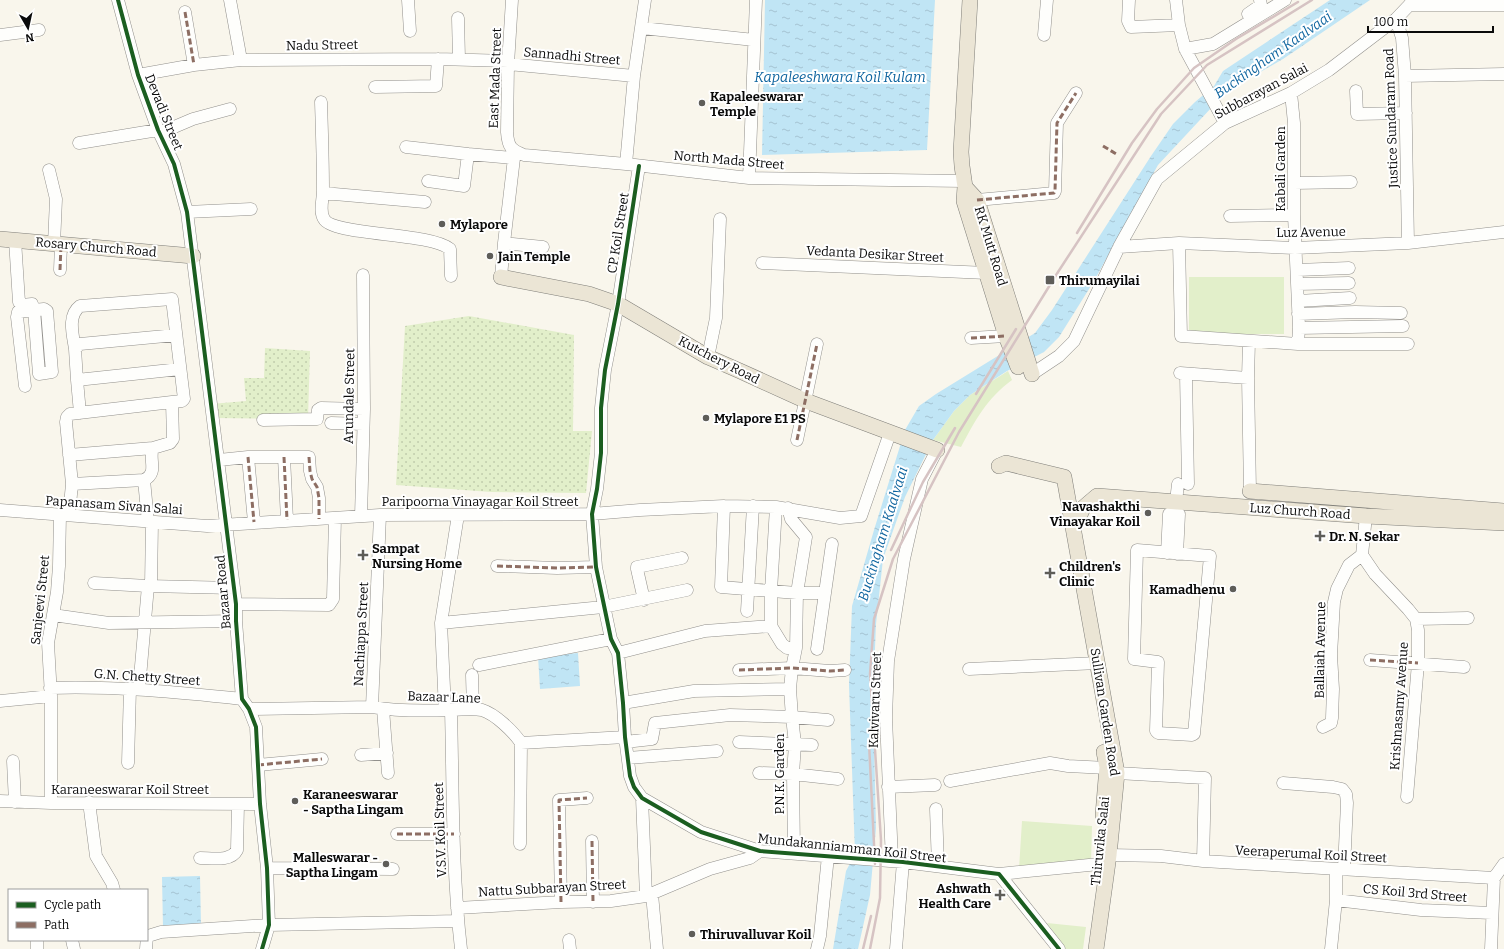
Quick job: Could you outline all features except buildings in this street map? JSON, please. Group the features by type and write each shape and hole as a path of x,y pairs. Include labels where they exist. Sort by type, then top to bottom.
{"main road":[{"path":"970,0 961,152 965,184 964,201 1007,337 1026,367"},
{"name":"RK Mutt Road","path":"965,184 977,200 1015,323 1026,367"},
{"name":"Rosary Church Road","path":"7,240 193,256"},
{"name":"Kutchery Road","path":"501,276 589,294 618,304 708,357 806,401 933,449"},
{"name":"Sullivan Garden Road","path":"999,466 1006,463 1064,477 1074,528 1092,664"},
{"name":"Luz Church Road","path":"1250,491 1504,511"},
{"name":"Luz Church Road","path":"1074,528 1083,508 1097,496 1176,506 1504,523"},
{"path":"1327,513 1328,497"},
{"name":"Thiruvika Salai","path":"1079,614 1092,664 1112,771 1104,859 1086,949"},
{"path":"1096,949 1104,859"}],"street":[{"name":"Devadi Street","path":"118,0 138,75 159,132 174,164 188,212 193,256"},
{"path":"230,0 241,60"},
{"path":"408,0 410,31"},
{"name":"East Mada Street","path":"512,0 508,63 508,142 516,155"},
{"path":"626,164 634,76 645,0"},
{"path":"749,178 756,0"},
{"path":"1044,35 1046,0"},
{"path":"1129,0 1128,21 1131,27 1179,25"},
{"path":"1176,0 1179,25 1186,52 1223,119"},
{"path":"1229,25 1260,6 1260,0"},
{"path":"1186,52 1213,44 1285,0"},
{"path":"1396,19 1411,2 1504,5"},
{"path":"186,12 194,65"},
{"path":"458,18 459,59"},
{"name":"Justice Sundaram Road","path":"1396,19 1402,38 1405,76 1408,243"},
{"name":"Subbarayan Salai","path":"1026,367 1059,356 1074,341 1119,247 1157,179 1223,119 1291,93 1329,70 1396,19"},
{"path":"642,28 754,40"},
{"path":"0,35 39,30"},
{"path":"375,87 436,86 438,59"},
{"name":"Nadu Street","path":"138,75 194,65 241,60 459,59 508,63"},
{"name":"Sannadhi Street","path":"508,63 634,76"},
{"path":"1405,76 1504,74"},
{"path":"1356,91 1357,114 1406,113"},
{"path":"977,200 1054,193 1057,123 1076,93"},
{"name":"Kabali Garden","path":"1291,93 1294,123 1294,215 1299,328 1298,344"},
{"path":"321,102 323,218 327,222 344,228 445,245 450,249 451,276"},
{"path":"79,143 159,132 193,119 230,109"},
{"name":"North Mada Street","path":"406,147 468,154 524,155 626,164 749,178 965,184"},
{"path":"428,181 464,186 468,154"},
{"path":"501,276 516,155"},
{"name":"CP Koil Street","path":"618,304 639,166"},
{"path":"49,170 56,198 60,270"},
{"path":"1294,183 1351,182"},
{"path":"323,193 425,202"},
{"path":"188,212 251,208"},
{"path":"1230,216 1294,215"},
{"path":"708,357 716,318 720,219"},
{"name":"Luz Avenue","path":"1119,247 1179,243 1295,248 1408,243 1504,232"},
{"path":"7,240 19,302 22,305 32,304 34,310 39,374 51,373 47,310 44,308 34,310 17,314 25,386"},
{"path":"504,243 543,247"},
{"path":"1179,243 1181,336 1298,344 1408,344"},
{"name":"Bazaar Road","path":"193,256 236,604 242,699"},
{"name":"Vedanta Desikar Street","path":"762,263 987,273"},
{"path":"1297,270 1350,268"},
{"name":"Arundale Street","path":"361,516 364,409 363,275"},
{"path":"1297,284 1350,283"},
{"path":"1298,301 1350,298"},
{"path":"171,299 173,301 176,335 184,399 182,401 80,413 72,322 75,310 80,306 171,299"},
{"name":"Mundakanniamman Koil Street","path":"618,304 605,370 601,408 601,453 597,489 592,514 596,567 603,607 610,638 618,653 625,740 630,776 634,787 642,798 701,832 760,850 897,861 999,874 1104,859"},
{"path":"1298,314 1401,312"},
{"path":"1299,328 1403,326"},
{"path":"75,349 80,344 176,335"},
{"path":"971,338 1007,337"},
{"path":"1249,341 1248,378 1250,491"},
{"path":"797,440 817,344"},
{"path":"77,380 180,369"},
{"path":"1172,553 1169,514 1176,506 1183,484 1183,373 1248,378"},
{"path":"69,455 153,448 170,443 173,439 172,402"},
{"path":"263,420 317,419 318,410 321,408 364,409"},
{"name":"Sanjeevi Street","path":"51,803 51,692 48,643 53,616 64,515 72,484 66,422 67,417 70,414 80,413"},
{"path":"331,423 363,424"},
{"name":"Paripoorna Vinayagar Koil Street","path":"226,525 380,515 592,514 724,506 782,507 840,518 862,516 892,434"},
{"path":"72,484 144,480 150,477 152,471 151,451 153,448"},
{"name":"Kalvivaru Street","path":"896,949 897,861 888,788 886,718 888,661 904,559 922,479 933,449"},
{"path":"284,457 287,520"},
{"path":"219,460 309,457 310,471 312,479 317,487 319,498 319,518"},
{"path":"248,458 254,522"},
{"path":"128,763 134,688 150,586 150,521 144,480"},
{"path":"724,506 721,587 797,593 825,593"},
{"path":"747,611 753,506"},
{"path":"782,507 771,591 771,626 782,644 787,648 796,648"},
{"name":"P.N.K. Garden","path":"782,507 806,537 797,593 796,648 790,690 795,744 793,774 794,852"},
{"name":"Papanasam Sivan Salai","path":"0,510 207,526 226,525"},
{"name":"Nachiappa Street","path":"380,515 377,708 387,752 388,774"},
{"name":"V.S.V. Koil Street","path":"458,515 441,623 448,710 456,908 461,949"},
{"path":"1366,516 1362,554 1375,574 1408,609 1416,620 1468,618"},
{"path":"236,604 329,604 334,599 335,518"},
{"path":"818,649 832,544"},
{"path":"1136,550 1172,553 1209,555 1210,558 1194,734 1192,736 1158,733 1156,731 1158,662 1134,659 1136,550"},
{"name":"Ballaiah Avenue","path":"1323,726 1331,723 1332,718 1333,689 1331,655 1334,602 1337,590 1349,565 1362,554"},
{"path":"644,600 636,569 637,567 682,558"},
{"path":"497,566 557,568 596,567"},
{"path":"94,583 234,588"},
{"path":"441,623 603,607 688,590"},
{"path":"53,616 109,623 236,621"},
{"name":"Krishnasamy Avenue","path":"1407,797 1418,663 1418,630 1416,620"},
{"path":"618,653 705,631 771,626"},
{"path":"473,709 476,670 610,638"},
{"path":"1370,660 1464,666"},
{"path":"969,669 1092,664"},
{"path":"739,670 792,668 830,671 845,670"},
{"name":"G.N. Chetty Street","path":"0,701 86,686 134,688 242,699"},
{"path":"623,703 694,691 790,690"},
{"path":"242,699 249,709 256,727 260,804 268,868 269,925 262,949"},
{"name":"Bazaar Lane","path":"249,709 473,709 491,714 516,735 521,743"},
{"path":"520,844 521,743 652,740 655,722 730,715 828,720"},
{"path":"739,742 812,745"},
{"path":"628,758 717,751"},
{"path":"361,755 387,752"},
{"path":"258,765 322,759"},
{"path":"13,761 15,802"},
{"path":"950,781 1050,763 1112,771 1205,778 1203,861"},
{"path":"759,773 793,774 838,779"},
{"path":"1283,783 1333,787 1342,789 1346,794 1347,803 1331,949"},
{"path":"888,788 935,785"},
{"path":"562,902 559,800 587,798"},
{"name":"Mundakanniamman Koil Street","path":"642,798 649,895 657,949"},
{"name":"Karaneeswarar Koil Street","path":"0,801 51,803 260,804"},
{"path":"89,802 96,856 112,882 114,889"},
{"path":"200,858 229,858 236,853 238,804"},
{"path":"936,809 938,866"},
{"path":"397,834 454,834"},
{"path":"592,841 593,902"},
{"name":"Nattu Subbarayan Street","path":"456,908 562,902 611,901 649,895 710,869 750,858 760,850"},
{"path":"817,949 820,936 828,856"},
{"name":"Veeraperumal Koil Street","path":"1104,859 1161,856 1203,861 1494,878"},
{"path":"1491,949 1494,878 1504,864"},
{"path":"268,868 393,869"},
{"path":"999,874 1059,949"},
{"name":"CS Koil 3rd Street","path":"1336,900 1421,910 1492,913"},
{"path":"148,936 161,932 269,925 458,921"}],"green space":[{"path":"1189,277 1284,277 1284,334 1189,334"},
{"path":"469,316 574,335 573,431 592,431 586,493 491,492 396,485 405,326"},
{"path":"265,348 310,351 308,419 214,418 211,404 246,401 244,378 264,378"},
{"path":"1008,371 1012,380 995,394 982,410 961,447 933,440 954,411 970,395"},
{"path":"1022,821 1092,826 1091,863 1019,869"},
{"path":"1047,923 1086,927 1083,949 1066,949"}],"water":[{"name":"Kapaleeshwara Koil Kulam","path":"765,0 935,0 927,150 762,155"},
{"name":"Buckingham Kaalvaai","path":"1330,0 1370,0 1283,59 1226,92 1158,165 1094,281 1059,337 1044,352 1007,371 970,395 954,411 933,440 905,497 883,559 876,624 873,697 876,828 870,895 858,949 833,949 846,871 855,854 849,685 852,606 905,430 919,406 1035,333 1052,310 1173,124 1214,86 1223,71"},
{"path":"578,653 580,686 540,689 538,656"},
{"path":"200,876 201,926 163,928 162,877"}],"railway":[{"path":"870,949 880,898 881,840 870,674 874,619 893,559 959,432 1058,272 1161,114 1207,65 1312,0"},
{"path":"1077,233 1132,143 1157,109 1194,68 1236,39 1298,2"},
{"path":"976,394 1016,329"},
{"path":"891,550 923,482 955,428"},
{"path":"869,743 875,864"},
{"path":"863,949 871,916"}],"marked path":[{"path":"185,12 194,65"},
{"path":"977,200 1054,193 1057,123 1076,93"},
{"path":"1103,146 1118,155"},
{"path":"60,270 61,245"},
{"path":"971,338 1006,336"},
{"path":"797,440 817,344"},
{"path":"248,457 254,522"},
{"path":"284,457 287,520"},
{"path":"309,457 310,471 312,479 317,487 319,498 319,519"},
{"path":"497,566 557,568 596,567"},
{"path":"1370,660 1418,663"},
{"path":"739,670 792,668 830,671 845,670"},
{"path":"258,765 322,759"},
{"path":"561,902 559,800 587,798"},
{"path":"397,834 454,834"},
{"path":"592,841 593,902"}],"cycle path":[{"path":"118,0 138,75 158,130 174,164 187,212 236,604 242,699 249,709 256,727 260,804 267,868 269,925 262,949"},
{"path":"639,166 618,304 605,370 601,408 601,453 597,489 592,514 596,567 611,639 618,653 625,737 630,776 634,787 642,798 701,832 760,851 903,862 999,874 1059,949"}],"place":[{"name":"Kapaleeswarar Temple","path":"702,103"},
{"name":"Mylapore","path":"442,224"},
{"name":"Jain Temple","path":"490,256"},
{"name":"Thirumayilai","path":"1050,280"},
{"name":"Mylapore E1 PS","path":"706,418"},
{"name":"Navashakthi Vinayakar Koil","path":"1148,513"},
{"name":"Dr. N. Sekar","path":"1320,536"},
{"name":"Sampat Nursing Home","path":"363,555"},
{"name":"Children's Clinic","path":"1050,573"},
{"name":"Kamadhenu","path":"1233,589"},
{"name":"Karaneeswarar - Saptha Lingam","path":"295,801"},
{"name":"Malleswarar - Saptha Lingam","path":"386,864"},
{"name":"Ashwath Health Care","path":"1000,895"},
{"name":"Thiruvalluvar Koil","path":"692,934"}]}
